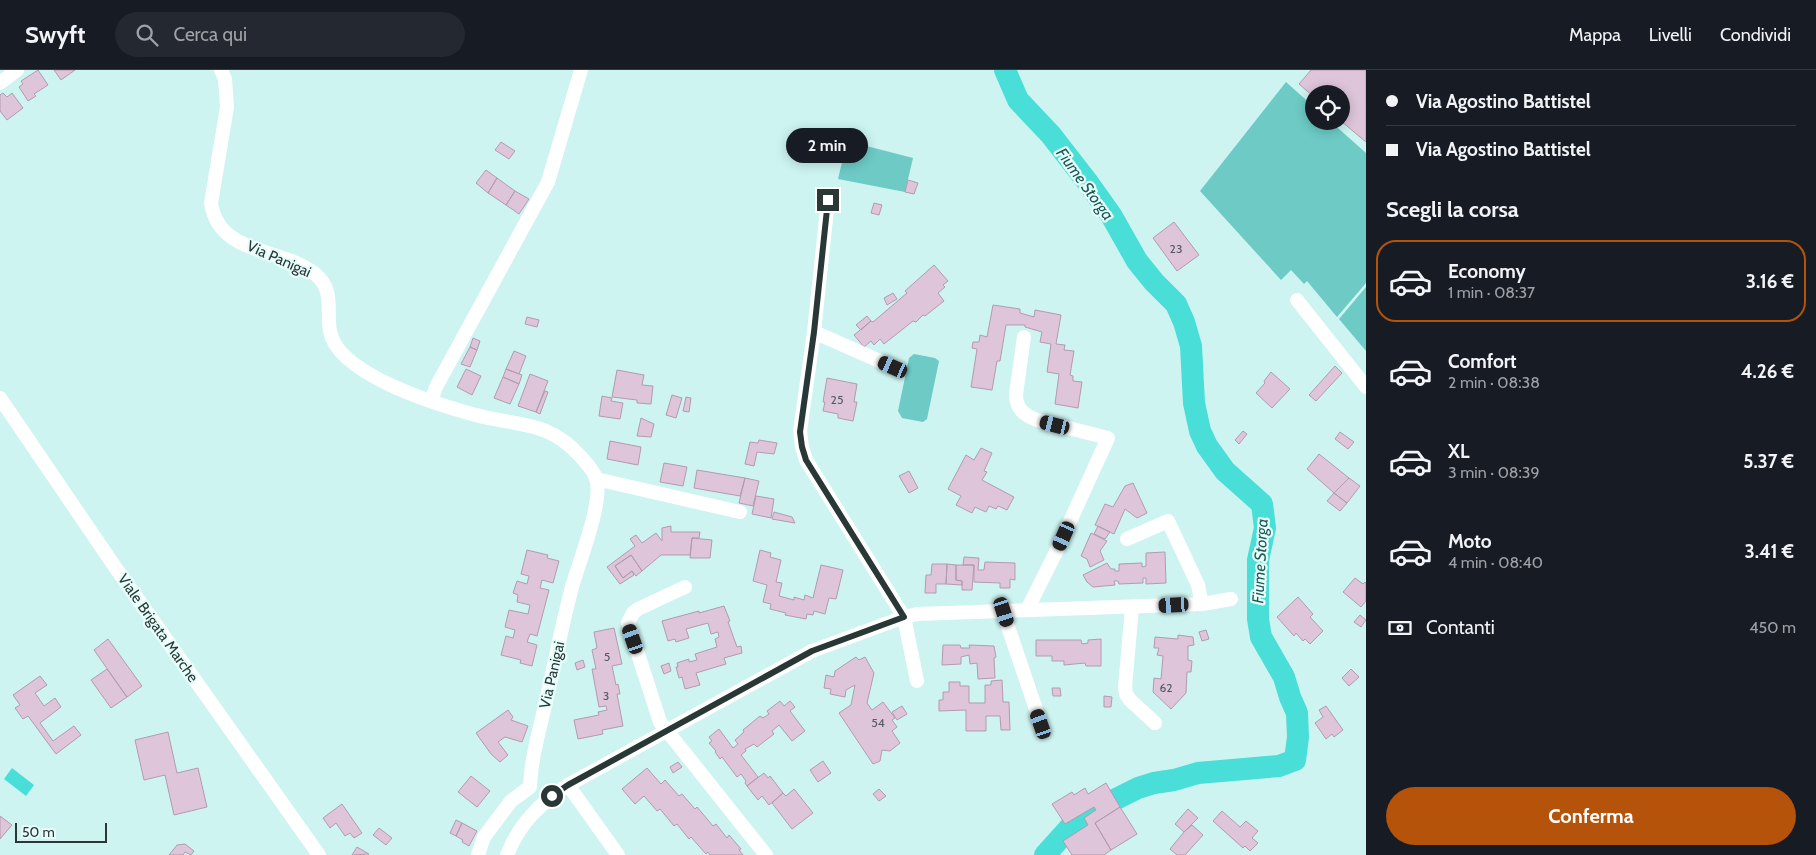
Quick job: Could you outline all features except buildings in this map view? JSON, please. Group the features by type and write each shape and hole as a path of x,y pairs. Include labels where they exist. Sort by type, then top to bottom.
{"street":[{"path":"0,83 17,70"},
{"name":"Via Panigai","path":"221,70 225,79 227,107 211,203 212,214 222,230 258,250 305,266 316,274 324,283 328,292 330,331 333,343 352,363 385,382 417,396 482,417 540,428 554,433 576,452 590,468 596,479 595,507 572,588 537,744 530,786"},
{"path":"431,400 436,387 548,182 581,70"},
{"path":"828,200 814,332 800,432 802,447 806,460 904,617 917,682"},
{"path":"1297,300 1366,386"},
{"path":"814,332 893,367"},
{"path":"1024,337 1016,394 1016,402 1019,409 1026,416 1037,420 1108,438 1056,552 1027,610"},
{"name":"Viale Brigata Marche","path":"0,398 115,567 319,855"},
{"path":"596,479 740,512"},
{"path":"1126,539 1168,521 1198,585 1202,604"},
{"path":"685,587 633,612 628,623 660,722 766,855"},
{"path":"507,855 520,828 540,806 568,785 812,651 904,617 917,614 1202,604 1231,599"},
{"path":"1132,607 1124,686 1130,700 1155,723"},
{"path":"1004,612 1041,724"},
{"path":"568,785 618,855"},
{"path":"478,855 484,837 511,801 530,786 532,796 540,806"}],"shaded area":[{"path":"1286,82 1305,99 1305,130 1340,130 1366,153 1366,283 1337,317 1307,281 1304,284 1291,270 1281,280 1200,191"},
{"path":"847,141 913,158 905,192 838,179"},
{"path":"1366,287 1366,351 1339,319"},
{"path":"914,354 935,358 939,361 927,419 923,422 902,418 898,411 909,358"},
{"path":"12,768 34,785 26,796 4,779"}],"waterway":[{"name":"Fiume Storga","path":"1005,70 1018,100 1051,135 1089,184 1111,215 1137,261 1154,282 1176,304 1191,346 1194,403 1200,431 1207,446 1225,471 1262,504 1265,528 1258,560 1258,619 1261,637 1284,677 1297,713 1298,737 1295,760 1279,766 1198,773 1138,788 1088,813 1072,825 1045,855"}],"route":[{"path":"552,796 568,785 812,651 904,617 806,460 802,447 800,432 814,332 828,200"}]}
